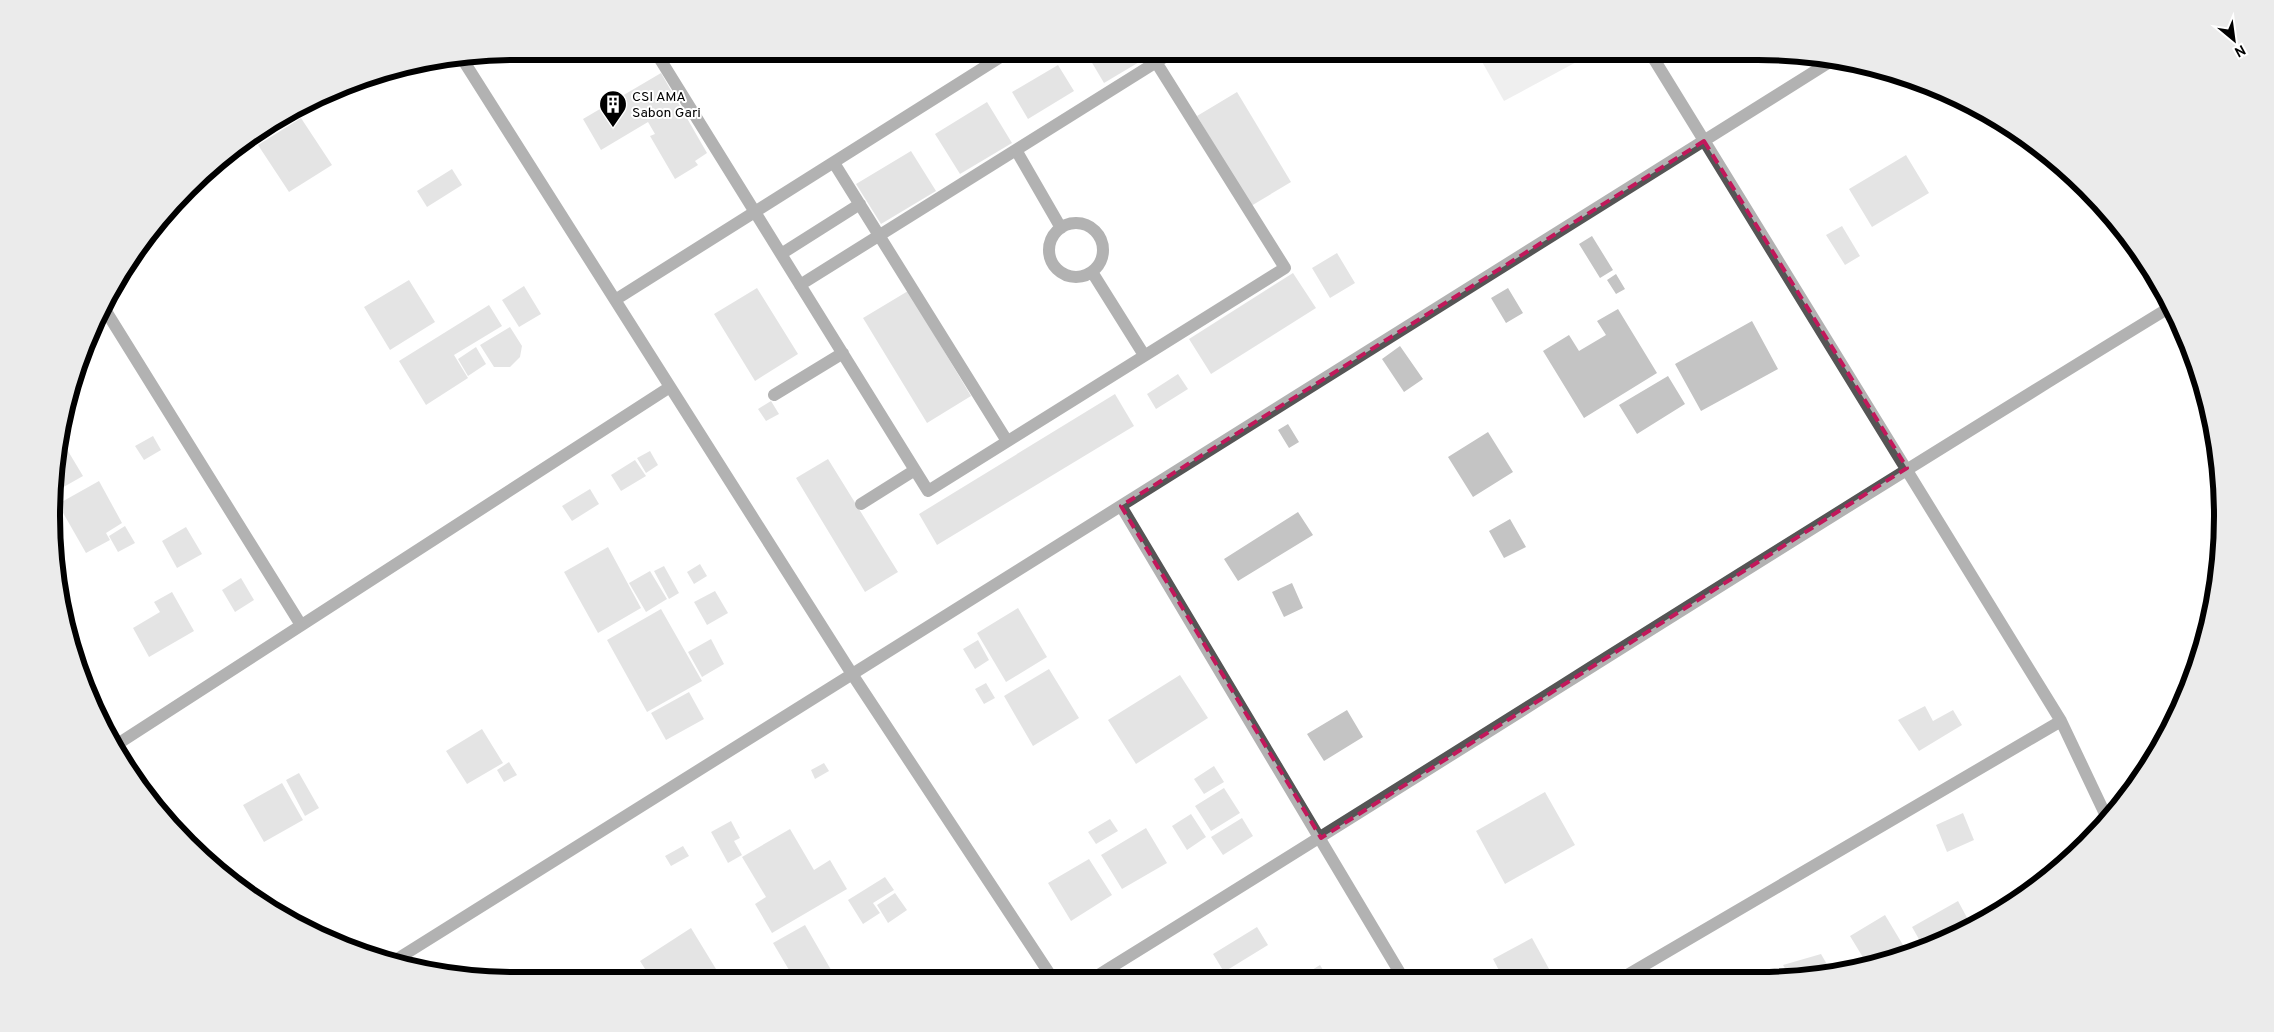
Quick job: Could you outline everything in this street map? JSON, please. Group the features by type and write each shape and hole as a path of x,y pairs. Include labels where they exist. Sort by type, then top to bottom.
{"street":[{"path":"661,60 928,491 1285,268 1165,60"},
{"path":"615,300 996,60"},
{"path":"800,285 1157,60"},
{"path":"1654,60 2061,720 2104,813"},
{"path":"466,63 852,674 1048,972"},
{"path":"400,956 1825,65"},
{"path":"1016,150 1061,228"},
{"path":"834,163 1007,442"},
{"path":"781,254 860,204"},
{"path":"1074,224 1088,226 1099,235 1103,248 1102,255 1100,262 1092,272 1078,277 1064,275 1053,266 1048,252 1051,239 1061,228 1074,224"},
{"path":"1092,272 1144,355"},
{"path":"1103,972 1321,838 1906,468 2165,310"},
{"path":"107,313 301,625"},
{"path":"774,395 842,353"},
{"path":"120,742 670,387"},
{"path":"861,504 915,470"},
{"path":"1121,506 1399,972"},
{"path":"1633,972 2061,720"}],"highlighted area":[{"path":"1704,141 1907,468 1321,838 1121,506"}],"shaded area":[{"path":"1481,60 1580,60 1504,101"}],"building":[{"path":"1090,60 1143,60 1104,83"},
{"path":"1058,65 1074,91 1028,119 1012,92"},
{"name":"CSI AMA Sabon Gari","path":"661,73 707,153 695,161 698,165 675,179 650,136 655,134 648,122 601,150 583,119"},
{"path":"1237,92 1291,182 1251,206 1197,116"},
{"path":"987,102 1012,143 960,174 935,134"},
{"path":"301,118 332,165 289,192 258,145"},
{"path":"911,151 936,191 881,224 856,184"},
{"path":"1906,155 1929,193 1872,227 1849,189"},
{"path":"452,169 462,185 427,207 417,191"},
{"path":"1842,226 1860,256 1845,265 1826,235"},
{"path":"1592,236 1613,270 1600,278 1579,244"},
{"path":"1337,253 1355,283 1330,298 1312,268"},
{"path":"1293,273 1316,308 1211,374 1189,339"},
{"path":"1616,274 1625,289 1616,294 1607,280"},
{"path":"409,280 435,322 390,350 364,307"},
{"path":"524,286 541,314 519,327 502,300"},
{"path":"757,288 798,354 755,381 714,314"},
{"path":"1508,288 1523,313 1506,323 1491,298"},
{"path":"908,291 971,396 927,423 863,318"},
{"path":"489,305 502,326 454,355 468,378 426,405 399,361"},
{"path":"1618,309 1657,373 1584,418 1543,351 1569,335 1579,351 1606,335 1597,321"},
{"path":"1752,321 1778,369 1701,411 1675,364"},
{"path":"510,327 522,346 520,357 510,367 494,367 480,345"},
{"path":"1400,346 1423,379 1404,392 1382,359"},
{"path":"476,347 486,364 468,376 458,359"},
{"path":"1178,374 1188,389 1156,409 1147,394"},
{"path":"1668,376 1685,404 1637,434 1619,405"},
{"path":"1115,394 1134,426 937,545 919,514"},
{"path":"771,401 779,414 766,421 758,409"},
{"path":"1288,424 1299,442 1289,448 1278,430"},
{"path":"1488,432 1513,472 1473,497 1448,457"},
{"path":"153,436 161,450 144,460 135,446"},
{"path":"66,447 83,476 61,489"},
{"path":"650,451 658,465 646,473 637,458"},
{"path":"828,459 898,572 865,592 796,478"},
{"path":"635,460 646,476 621,491 611,475"},
{"path":"99,481 122,523 106,533 110,540 86,553 60,508 60,503"},
{"path":"590,489 599,504 572,521 562,506"},
{"path":"1298,512 1313,535 1238,581 1224,559"},
{"path":"1510,519 1526,547 1504,558 1489,531"},
{"path":"125,526 135,543 118,552 109,536"},
{"path":"186,527 202,554 177,568 162,541"},
{"path":"608,547 641,608 598,633 564,572"},
{"path":"700,564 707,576 694,584 687,572"},
{"path":"664,566 679,593 669,599 654,571"},
{"path":"650,571 667,599 646,612 629,583"},
{"path":"241,578 254,600 235,612 222,590"},
{"path":"1292,583 1303,608 1284,617 1272,592"},
{"path":"715,591 728,613 707,625 694,602"},
{"path":"172,592 194,631 149,657 133,628 160,612 154,602"},
{"path":"1018,608 1047,657 1006,682 977,633"},
{"path":"661,609 702,681 647,712 607,640"},
{"path":"711,639 724,664 702,677 688,652"},
{"path":"978,640 989,660 975,669 963,649"},
{"path":"1049,669 1079,718 1033,746 1004,696"},
{"path":"1180,675 1208,718 1136,764 1108,720"},
{"path":"986,683 995,698 984,704 975,689"},
{"path":"689,692 704,719 666,740 651,713"},
{"path":"1925,706 1933,721 1953,710 1962,725 1919,751 1898,720"},
{"path":"1347,710 1363,737 1324,761 1307,734"},
{"path":"482,729 503,763 467,784 446,751"},
{"path":"509,762 517,775 504,782 497,770"},
{"path":"824,763 829,771 815,779 811,770"},
{"path":"1214,766 1224,782 1204,794 1194,779"},
{"path":"299,773 319,808 305,816 286,780"},
{"path":"282,783 303,820 264,842 243,805"},
{"path":"1224,788 1240,813 1211,831 1195,806"},
{"path":"1545,792 1575,845 1505,884 1476,831"},
{"path":"1963,813 1974,840 1947,852 1936,825"},
{"path":"1191,814 1206,837 1187,850 1172,826"},
{"path":"1242,818 1253,836 1223,855 1211,837"},
{"path":"1110,819 1118,831 1096,844 1088,832"},
{"path":"731,821 740,838 734,841 742,855 728,863 711,832"},
{"path":"1146,828 1167,863 1122,889 1101,855"},
{"path":"790,829 814,870 830,860 847,889 772,933 755,904 766,897 742,857"},
{"path":"683,846 689,856 671,866 665,856"},
{"path":"1089,859 1112,895 1071,921 1048,883"},
{"path":"885,877 894,890 873,903 880,913 863,924 848,900"},
{"path":"895,893 907,910 888,923 877,905"},
{"path":"1958,901 1969,920 1921,942 1912,927"},
{"path":"1885,915 1905,948 1864,959 1850,936"},
{"path":"805,925 832,972 790,972 773,943"},
{"path":"1257,927 1268,945 1224,972 1213,954"},
{"path":"691,928 716,969 711,972 647,972 640,961"},
{"path":"1532,938 1551,972 1500,972 1493,959"},
{"path":"1821,954 1828,966 1787,971 1783,965"},
{"path":"1320,965 1324,972 1309,972"}],"place":[{"name":"CSI AMA Sabon Gari","path":"613,128"}]}
